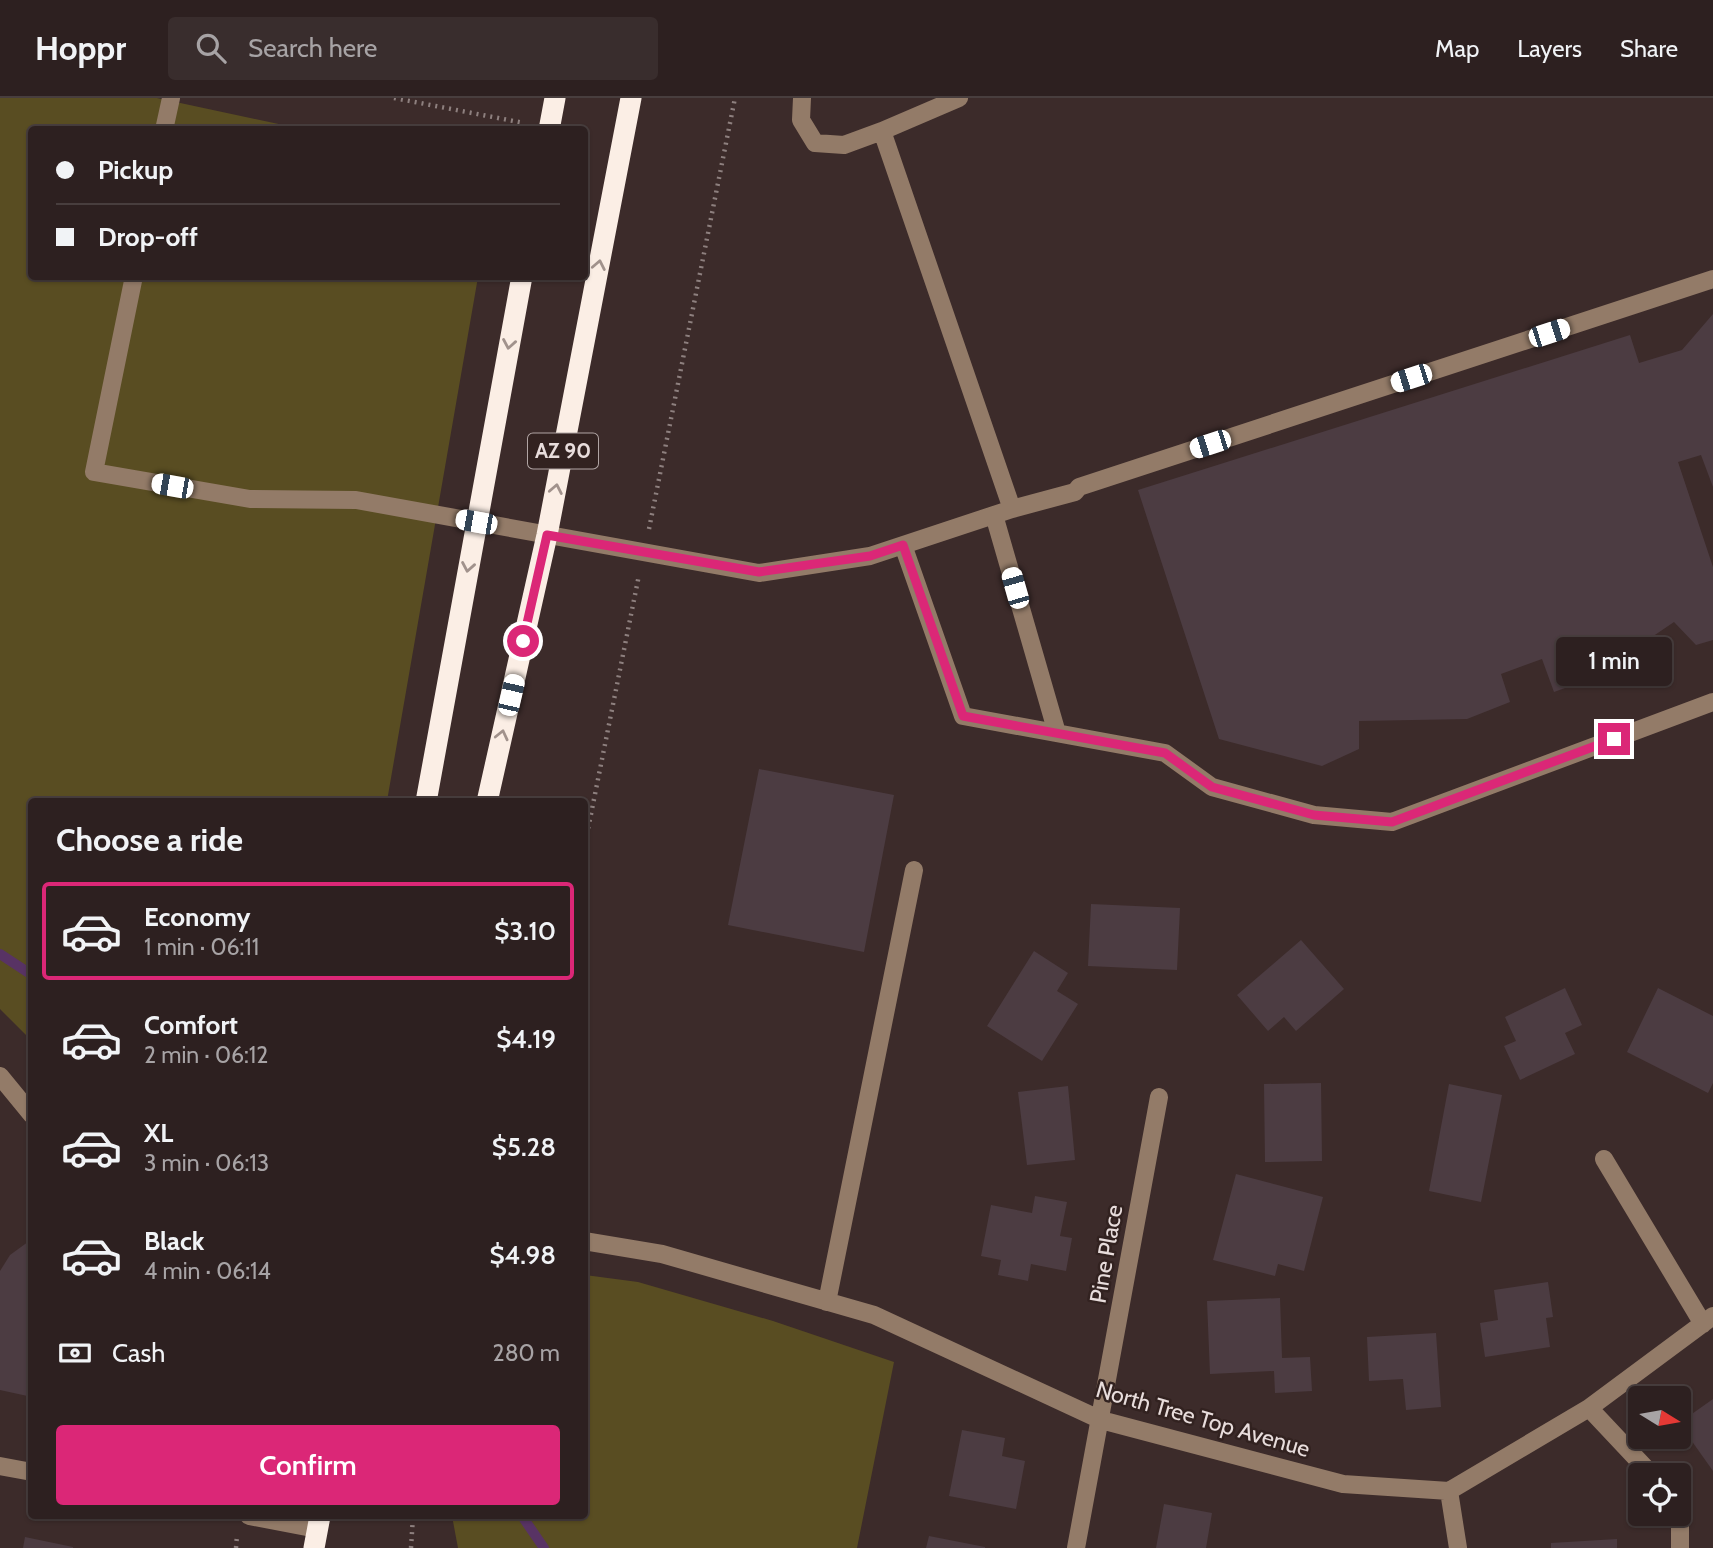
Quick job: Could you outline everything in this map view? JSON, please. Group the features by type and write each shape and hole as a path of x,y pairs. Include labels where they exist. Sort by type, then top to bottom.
{"highway":[{"path":"550,126 555,98"},
{"name":"AZ 90","path":"488,798 547,535 631,98"},
{"path":"427,798 521,280"}],"street":[{"path":"165,126 170,98"},
{"path":"802,98 801,120 815,143 844,145 959,98"},
{"path":"882,131 1012,509"},
{"path":"133,280 94,472 250,499 356,500 759,572 870,556 1012,509 1075,492 1079,487 1713,279"},
{"path":"994,515 1057,733"},
{"path":"903,545 963,716 1165,753 1212,787 1314,815 1392,822 1713,702"},
{"path":"827,1302 914,870"},
{"path":"0,1076 28,1110"},
{"name":"Pine Place","path":"1076,1548 1159,1097"},
{"path":"1458,1548 1449,1491 1589,1408 1708,1320 1604,1159"},
{"name":"North Tree Top Avenue","path":"588,1242 662,1254 874,1315 1101,1420 1343,1484 1449,1491"},
{"path":"1589,1408 1641,1463"},
{"path":"0,1466 28,1471"},
{"path":"263,1519 317,1531"},
{"path":"1680,1526 1680,1548"}],"path":[{"path":"394,98 534,126"},
{"path":"588,829 735,98"},
{"path":"411,1548 413,1519"}],"shaded area":[{"path":"0,98 157,98 288,126 28,126 28,280 477,280 388,798 28,798 28,1037 0,1009"},
{"path":"588,1275 638,1282 773,1321 894,1362 857,1548 458,1548 453,1519 588,1519"}],"building":[{"path":"1713,314 1713,487 1701,455 1678,462 1713,567 1713,640 1696,645 1674,622 1590,679 1554,692 1542,659 1501,674 1510,702 1467,719 1359,721 1359,749 1322,766 1219,739 1138,490 1630,335 1639,363 1682,350"},
{"path":"759,769 894,795 864,952 728,925"},
{"path":"1091,904 1180,908 1177,970 1088,966"},
{"path":"1301,940 1344,989 1296,1031 1284,1017 1268,1031 1237,995"},
{"path":"1034,951 1068,973 1057,991 1078,1004 1042,1061 987,1026"},
{"path":"1565,988 1582,1025 1565,1033 1575,1054 1520,1080 1504,1046 1516,1041 1505,1017"},
{"path":"1658,988 1713,1016 1713,1083 1708,1093 1627,1052"},
{"path":"1321,1083 1322,1161 1265,1162 1264,1084"},
{"path":"1449,1084 1502,1095 1481,1202 1429,1191"},
{"path":"1068,1086 1075,1160 1027,1165 1018,1092"},
{"path":"1236,1174 1323,1197 1304,1271 1278,1264 1275,1276 1213,1260"},
{"path":"1035,1196 1067,1202 1060,1236 1072,1238 1066,1271 1031,1264 1028,1281 998,1275 1001,1260 981,1256 991,1205 1032,1213"},
{"path":"28,1242 28,1396 0,1390 0,1271 10,1255"},
{"path":"1548,1282 1553,1317 1546,1318 1550,1347 1485,1357 1480,1323 1498,1320 1494,1290"},
{"path":"1280,1298 1282,1358 1310,1357 1312,1391 1275,1393 1274,1371 1210,1374 1207,1301"},
{"path":"1436,1333 1441,1407 1406,1410 1403,1379 1369,1381 1367,1337"},
{"path":"1713,1399 1713,1471 1691,1440 1691,1415"},
{"path":"962,1430 1005,1438 1002,1456 1025,1461 1016,1509 949,1496"},
{"path":"1164,1504 1212,1513 1206,1548 1156,1548"},
{"path":"929,1536 985,1547 985,1548 926,1548"},
{"path":"25,1537 73,1547 73,1548 23,1548"},
{"path":"1617,1539 1617,1548 1551,1548 1551,1543"}],"waterway":[{"path":"0,954 28,972"},
{"path":"524,1519 544,1548"}],"route":[{"path":"523,641 547,535 759,572 870,556 903,545 963,716 1165,753 1212,787 1314,815 1392,822 1614,739"}]}
